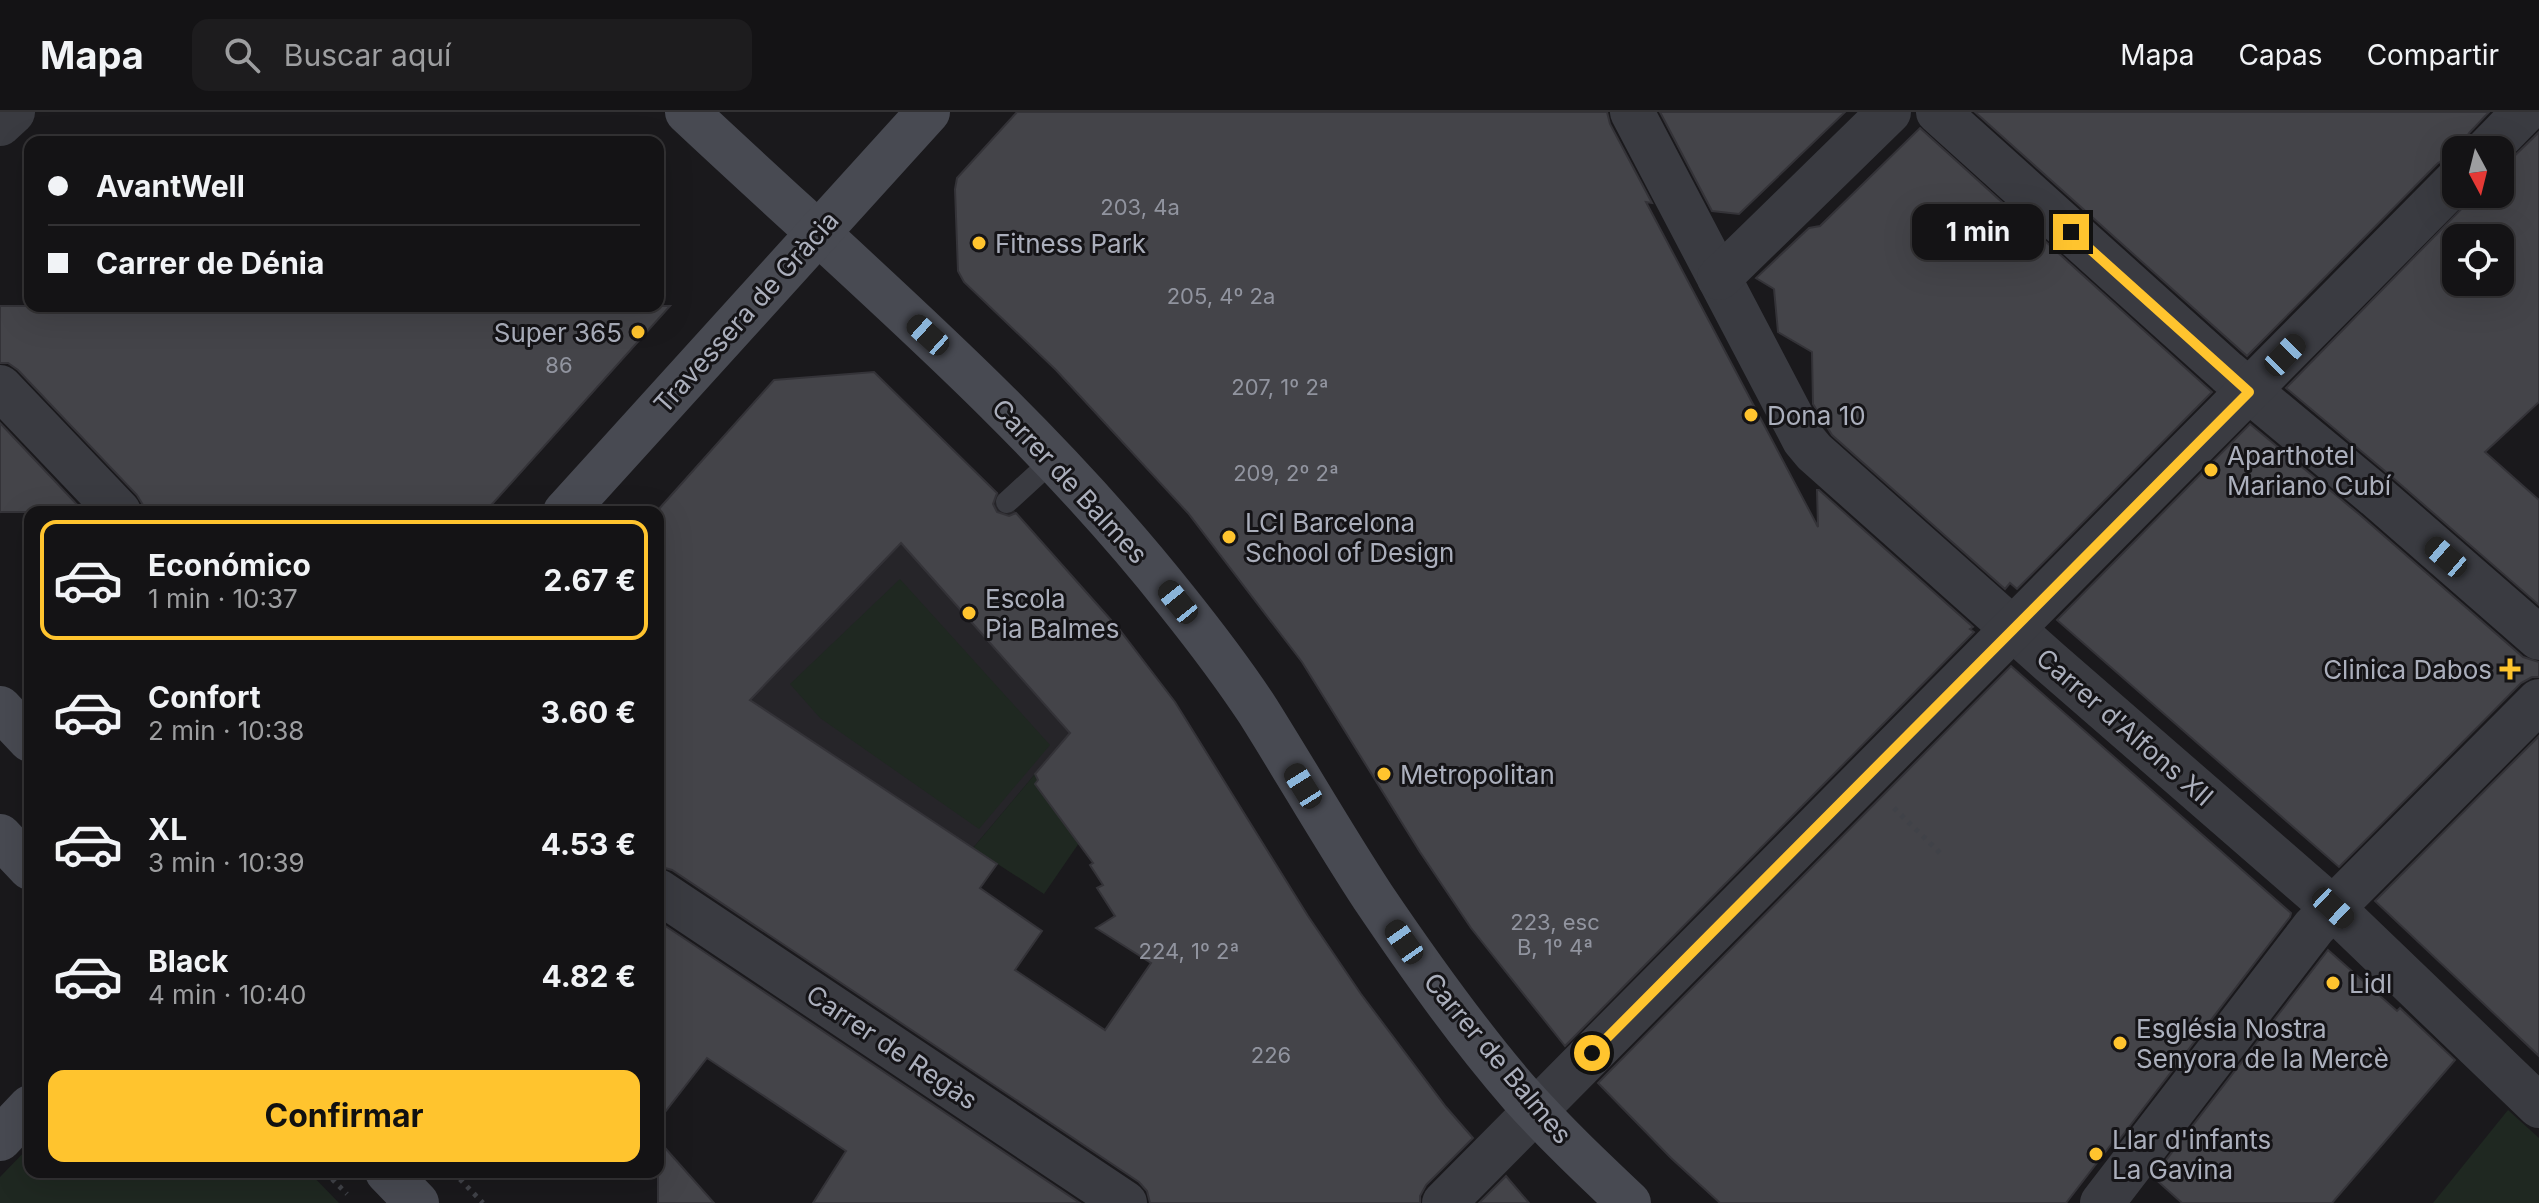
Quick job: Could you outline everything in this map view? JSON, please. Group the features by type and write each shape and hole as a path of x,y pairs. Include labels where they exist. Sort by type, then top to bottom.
{"main road":[{"name":"Carrer de Balmes","path":"687,112 951,357 1053,460 1140,555 1255,708 1371,894 1437,990 1535,1110 1629,1203"},
{"name":"Travessera de Gràcia","path":"570,506 928,112"},
{"path":"0,708 24,734"},
{"path":"0,836 24,862"},
{"path":"0,1138 24,1113"},
{"path":"393,1178 417,1203"}],"street":[{"path":"0,124 13,112"},
{"name":"Carrer d'Alfons XII","path":"1632,112 1809,446 2013,630 2333,908 2539,1106"},
{"path":"1719,278 1889,112"},
{"path":"1938,112 2249,392 2376,496 2539,638"},
{"path":"2501,136 2524,112"},
{"path":"1444,1203 2442,195"},
{"path":"0,387 113,506"},
{"path":"2102,1203 2314,927 2539,701"},
{"name":"Carrer de Regàs","path":"664,895 1125,1203"}],"lane":[{"path":"1007,502 1053,460"}],"path":[{"path":"1892,807 1942,855"},
{"path":"331,1178 355,1203"},
{"path":"459,1178 483,1203"}],"shaded area":[{"name":"Escola Pia Balmes","path":"874,372 1007,502 1137,653 973,848 749,701 848,597"},
{"path":"900,579 1050,745 979,829 820,718 790,684"},
{"path":"1035,774 1038,780 1035,785 1079,843 1044,894 973,848"},
{"path":"2508,1110 2539,1138 2539,1203 2433,1203"},
{"path":"24,1152 24,1178 315,1178 339,1203 0,1203 0,1177"}],"building":[{"path":"1017,112 1607,112 1610,124 1652,203 1646,202 1818,527 1819,490 1973,627 1970,629 1974,632 1565,1046 1471,928 1302,662 1188,513 1056,370 964,282 958,271 957,178"},
{"path":"1660,112 1845,112 1739,214 1712,211"},
{"path":"1975,112 2489,112 2467,136 2442,136 2442,161 2247,356"},
{"path":"1920,128 2212,392 2017,589 2010,583 2005,589 1832,435 1813,404 1812,352 1778,332 1774,289 1756,278 1809,228 1820,226"},
{"path":"2539,132 2539,402 2485,452 2539,500 2539,605 2286,388 2442,229 2442,296 2514,296 2514,224 2447,224 2462,208 2514,208 2514,156"},
{"path":"0,306 24,306 24,312 664,312 664,306 670,306 490,506 143,506 137,495 18,370 8,363 0,363"},
{"path":"874,372 997,493 993,504 997,512 1009,516 1016,513 1119,629 1175,702 1308,916 1361,994 1473,1138 1426,1185 1420,1203 1150,1203 1147,1191 1139,1182 672,870 664,868 664,506 662,506 774,380","holes":["901,543 1070,733 1035,774 1038,780 1035,784 1093,863 1090,865 1103,885 1097,888 1115,916 1096,928 1151,963 1105,1030 1015,970 1042,931 980,888 997,864 750,700"]},
{"path":"0,423 78,506 24,506 24,512 0,512"},
{"path":"2250,424 2523,657 2539,662 2539,677 2521,683 2339,867 2057,620"},
{"path":"2011,666 2291,913 2290,917 2116,1144 2113,1142 2066,1203 1720,1203 1598,1083"},
{"path":"2539,736 2539,1056 2375,901"},
{"path":"664,925 1080,1203 813,1203 846,1151 707,1058 664,1113"},
{"path":"2328,950 2397,1011 2400,1008 2455,1060 2332,1203 2182,1203 2153,1177"},
{"path":"664,1147 714,1203 658,1203 658,1178 664,1178"},
{"path":"1506,1176 1529,1203 1479,1203"}],"place":[{"name":"Fitness Park","path":"979,243"},
{"name":"Super 365","path":"638,332"},
{"name":"Dona 10","path":"1751,415"},
{"name":"Aparthotel Mariano Cubí","path":"2211,470"},
{"name":"LCI Barcelona School of Design","path":"1229,537"},
{"name":"Escola Pia Balmes","path":"969,613"},
{"name":"Clinica Dabos","path":"2510,669"},
{"name":"Metropolitan","path":"1384,774"},
{"name":"Lidl","path":"2333,983"},
{"name":"Església Nostra Senyora de la Mercè","path":"2120,1043"},
{"name":"Llar d'infants La Gavina","path":"2096,1154"}],"route":[{"path":"1592,1053 2249,392 2071,232"}]}
